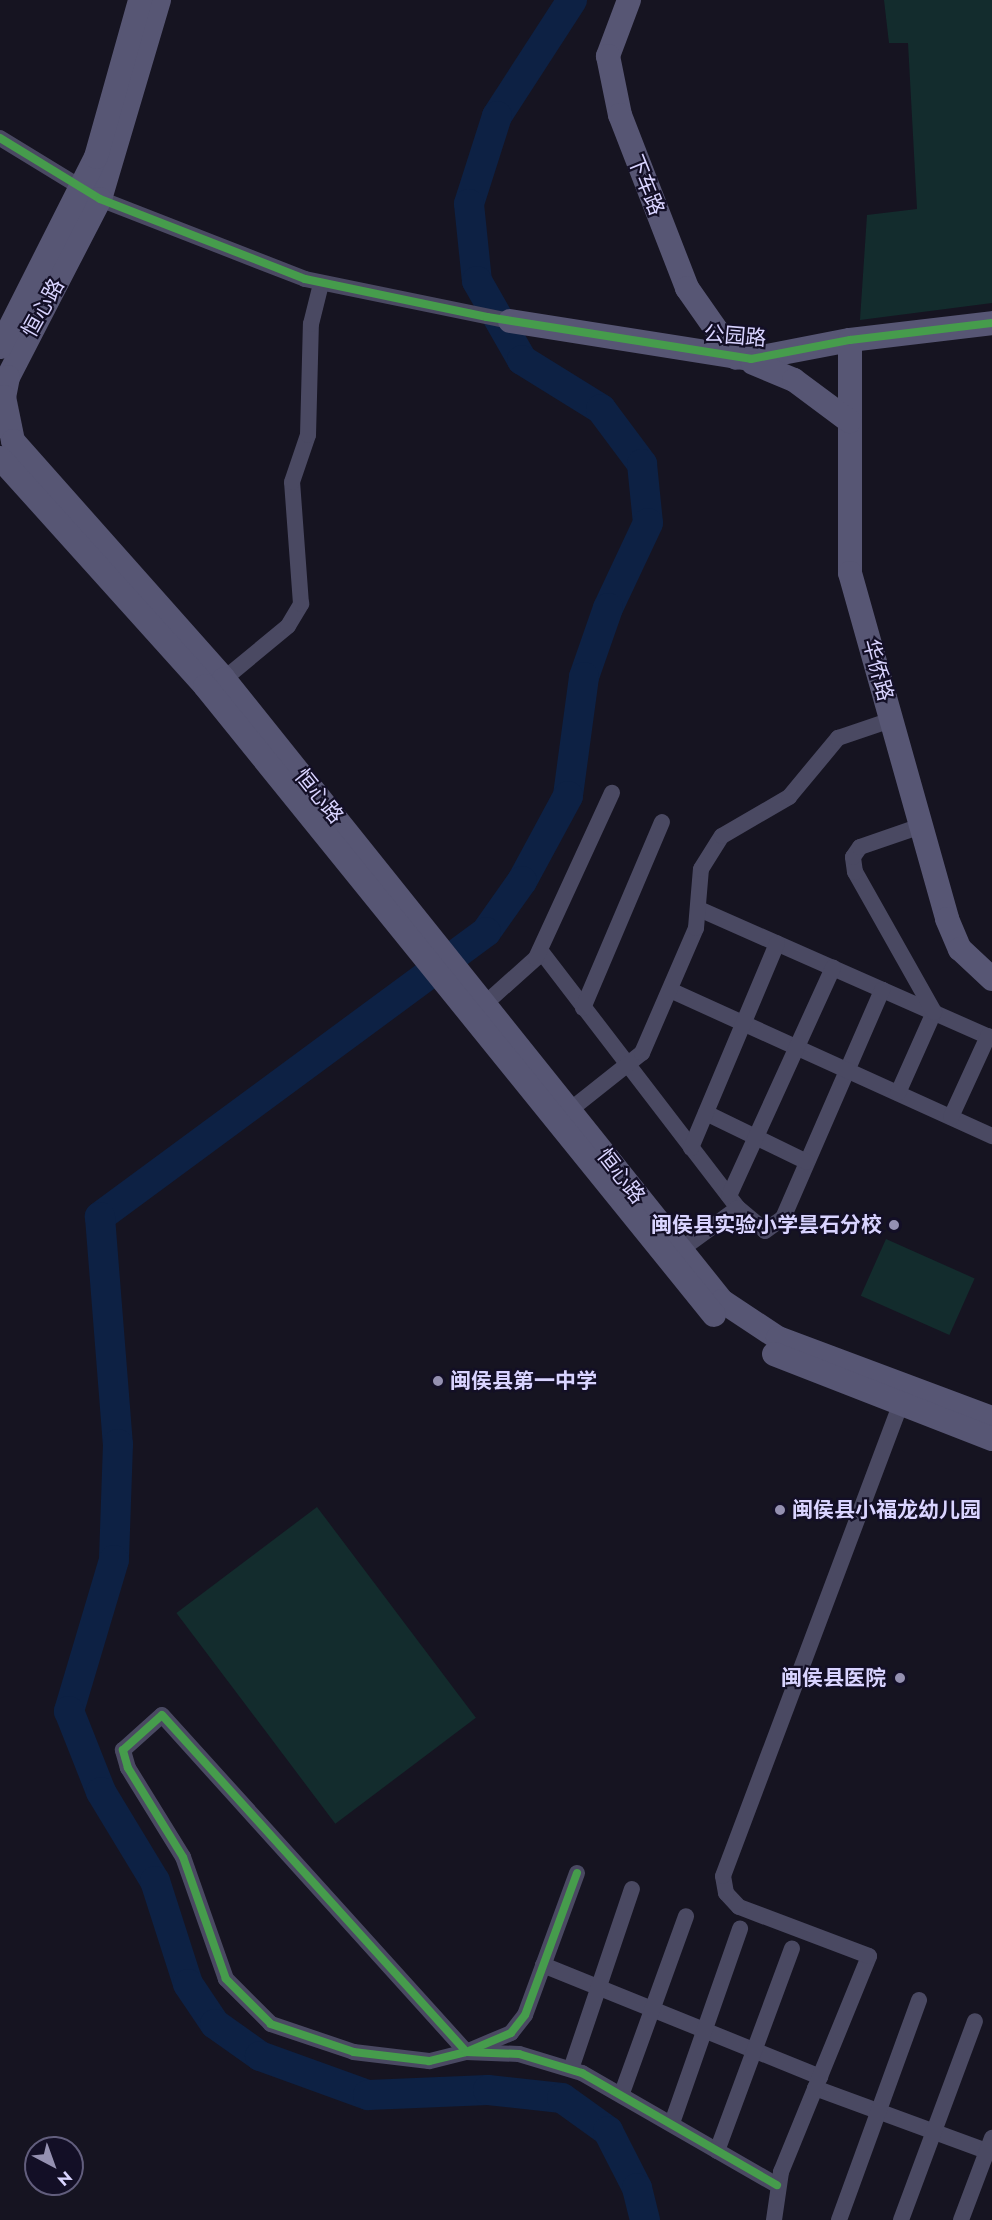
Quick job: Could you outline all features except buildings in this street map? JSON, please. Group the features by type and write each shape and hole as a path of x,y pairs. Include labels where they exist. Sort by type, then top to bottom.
{"main road":[{"name":"恒心路","path":"0,347 91,195 140,0"},
{"name":"恒心路","path":"159,0 91,195 12,367 4,397 6,418 13,441 44,482 224,679 711,1313 769,1352 904,1395 992,1418"},
{"name":"下车路","path":"629,0 608,56 620,115 687,288 736,358"},
{"name":"公园路","path":"499,319 736,358 768,359 850,340 992,323"},
{"name":"华侨路","path":"850,340 850,573 918,827 953,935 969,961 992,979"},
{"path":"736,358 783,373 849,421"},
{"name":"恒心路","path":"0,458 205,686 431,949"},
{"name":"恒心路","path":"455,979 487,1002 679,1251 745,1321 992,1439"}],"street":[{"path":"0,138 91,195 321,284 499,319"},
{"path":"224,679 288,626 301,604 292,482 308,435 310,324 321,284"},
{"path":"570,1110 642,1053 670,990 699,909 701,868 722,836 746,817 772,809 789,797 838,738 891,720"},
{"path":"487,1002 529,968 540,950 612,793"},
{"path":"584,1008 662,822"},
{"path":"918,827 860,847 852,864 934,1012"},
{"path":"699,909 990,1037 951,1117"},
{"path":"690,1148 777,944"},
{"path":"540,950 690,1148 758,1229 772,1229 783,1218 882,990"},
{"path":"679,1251 733,1202 756,1137 833,968"},
{"path":"670,990 992,1136"},
{"path":"898,1094 934,1012"},
{"path":"706,1113 807,1162"},
{"path":"774,2220 777,2185 869,1956 739,1907 726,1893 723,1876 904,1395"},
{"path":"577,1873 543,1965 516,2028 466,2052 429,2061 391,2060 320,2043 260,2017 219,1967 188,1869 128,1768 126,1745 162,1714 466,2052 519,2054 571,2069 622,2093 777,2185"},
{"path":"571,2069 632,1889"},
{"path":"622,2093 686,1916"},
{"path":"672,2123 740,1929"},
{"path":"717,2151 792,1948"},
{"path":"543,1965 754,2050 879,2112 934,2132 990,2148 961,2220"},
{"path":"839,2220 920,2000"},
{"path":"901,2220 975,2022"}],"green space":[{"path":"884,0 992,0 992,303 860,320 867,215 917,209 908,43 889,43"},
{"path":"886,1239 975,1278 949,1335 861,1296"},
{"path":"317,1507 476,1718 335,1824 176,1613"}],"waterway":[{"path":"572,0 497,116 469,204 477,281 522,360 601,409 642,464 648,523 608,608 584,677 568,796 522,881 486,932 100,1217 118,1444 114,1560 69,1711 101,1792 155,1881 188,1984 215,2024 260,2056 368,2095 488,2090 562,2098 608,2131 637,2188 645,2220"}],"cycle path":[{"path":"0,138 100,199 305,279 487,317 751,359 850,340 992,323"},
{"path":"577,1873 525,2015 511,2033 466,2052 429,2061 354,2052 271,2024 226,1979 183,1857 128,1768 123,1750 162,1715 466,2052 519,2054 582,2073 777,2185"}],"place":[{"name":"闽侯县实验小学昙石分校","path":"894,1225"},
{"name":"闽侯县第一中学","path":"438,1381"},
{"name":"闽侯县小福龙幼儿园","path":"780,1510"},
{"name":"闽侯县医院","path":"900,1678"}]}
